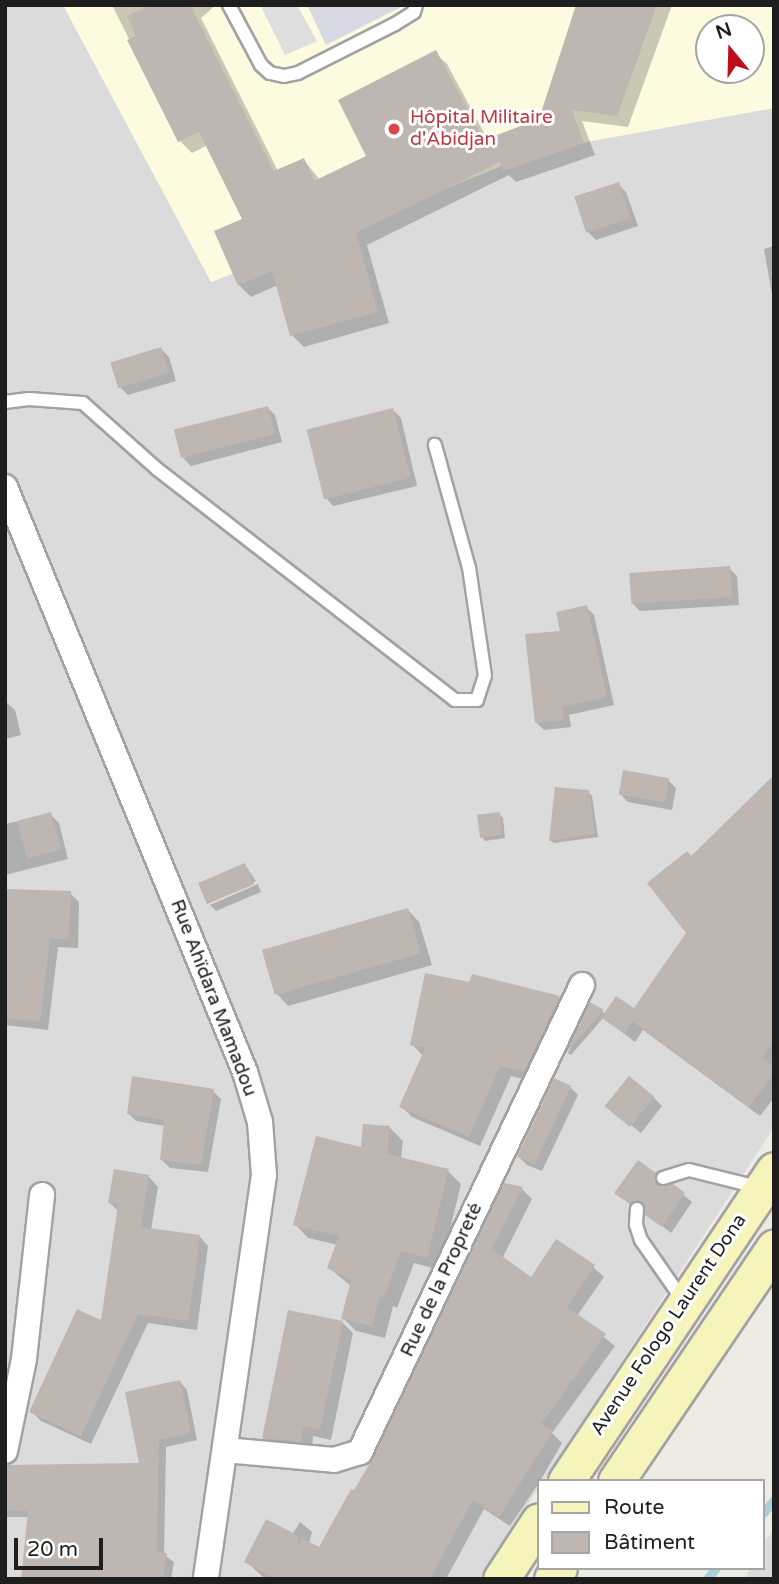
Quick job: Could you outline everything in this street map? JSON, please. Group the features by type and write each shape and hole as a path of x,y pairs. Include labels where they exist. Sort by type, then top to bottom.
{"main road":[{"name":"Avenue Fologo Laurent Dona","path":"567,1479 768,1179"},
{"path":"616,1479 774,1248"},
{"path":"501,1579 538,1523"}],"street":[{"name":"Rue Ahïdara Mamadou","path":"5,487 245,1072 260,1122 264,1175 206,1579"},
{"name":"Rue de la Propreté","path":"225,1450 334,1460 360,1452 582,985"},
{"path":"5,1451 24,1359 42,1195"}],"lane":[{"path":"229,5 261,65 270,73 284,76 298,73 395,24 414,12 416,5"},
{"path":"5,401 29,399 83,403 157,469 455,700 477,699 485,676 469,568 435,445"},
{"path":"663,1178 689,1170 768,1179"},
{"path":"637,1209 636,1225 641,1240 684,1303"}],"shaded area":[{"path":"5,5 63,5 212,282 542,150 774,108 774,1127 545,1479 538,1479 538,1489 480,1579 5,1579"},
{"name":"Hôpital Militaire d'Abidjan","path":"63,5 774,5 774,108 542,150 211,282"},
{"path":"260,5 297,5 317,41 285,55"},
{"path":"307,5 405,5 326,45"},
{"path":"774,1530 774,1579 745,1579 749,1570 765,1570 765,1541"}],"building":[{"path":"151,5 190,5 274,171 304,158 314,181 366,156 338,100 436,50 484,140 539,119 576,5 657,5 617,116 572,110 584,143 503,171 500,162 356,233 378,312 290,336 272,271 238,286 214,231 242,219 199,132 178,142 127,40 136,36 127,16"},
{"path":"619,182 631,218 586,233 574,197"},
{"path":"161,347 169,373 118,388 110,362"},
{"path":"268,406 275,434 181,458 174,429"},
{"path":"393,408 410,478 324,499 307,430"},
{"path":"730,566 732,597 631,604 629,573"},
{"path":"587,605 607,697 562,707 564,720 535,723 525,634 560,631 556,612"},
{"path":"623,770 669,778 665,803 619,795"},
{"path":"774,775 774,1041 762,1058 774,1067 774,1074 749,1107 632,1021 625,1033 601,1018 616,996 634,1008 686,933 647,883 687,851 691,856"},
{"path":"555,787 589,790 595,834 549,841"},
{"path":"51,812 61,850 27,859 17,821"},
{"path":"500,812 503,835 480,838 477,815"},
{"path":"245,863 254,884 207,904 198,883"},
{"path":"5,889 71,891 69,939 50,939 40,1022 5,1018"},
{"path":"408,908 421,953 275,995 262,950"},
{"path":"425,973 469,982 472,974 560,996 524,1072 500,1066 469,1137 399,1107 425,1048 410,1045"},
{"path":"590,1002 604,1010 566,1053"},
{"path":"132,1076 214,1089 201,1165 160,1160 164,1120 127,1114"},
{"path":"629,1076 655,1097 630,1127 604,1106"},
{"path":"554,1078 571,1086 534,1165 517,1157"},
{"path":"363,1124 390,1126 387,1154 449,1169 427,1258 401,1251 384,1297 380,1295 372,1326 341,1319 351,1280 327,1268 339,1236 293,1225 316,1136 361,1147"},
{"path":"638,1160 656,1173 655,1180 658,1185 673,1184 685,1193 662,1227 645,1215 642,1202 637,1200 630,1204 614,1193"},
{"path":"114,1169 149,1175 141,1227 200,1235 188,1321 138,1314 81,1436 29,1412 77,1309 101,1320 118,1205 108,1203"},
{"path":"504,1183 523,1187 492,1249 531,1277 556,1239 595,1265 567,1307 606,1334 541,1424 553,1431 499,1517 473,1500 430,1579 276,1579 244,1562 266,1519 299,1536 297,1547 302,1538 319,1547 351,1489 354,1490 373,1458"},
{"path":"288,1310 343,1321 320,1430 303,1426 301,1442 262,1438"},
{"path":"180,1380 191,1433 159,1440 157,1552 167,1553 163,1579 21,1579 28,1511 5,1510 5,1465 139,1463 125,1392"}],"waterway":[{"path":"765,1511 774,1500"},
{"path":"707,1579 714,1570"}],"place":[{"name":"Hôpital Militaire d'Abidjan","path":"394,129"}]}
